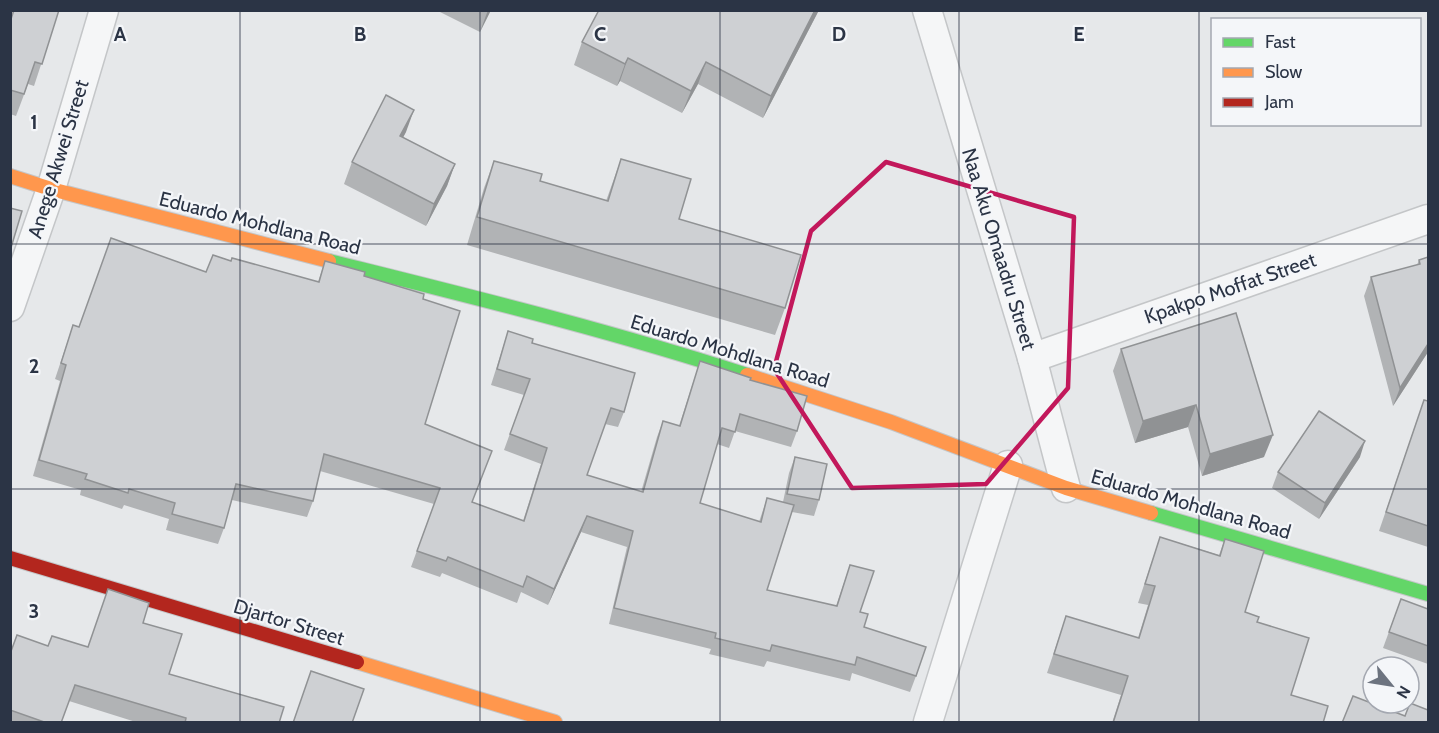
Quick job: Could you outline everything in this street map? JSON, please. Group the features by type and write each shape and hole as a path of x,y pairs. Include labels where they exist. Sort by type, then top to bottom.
{"main road":[{"name":"Eduardo Mohdlana Road","path":"10,176 51,189 557,319 695,358 891,422 1066,488 1428,594"},
{"name":"Djartor Street","path":"10,558 555,723"}],"street":[{"name":"Anege Akwei Street","path":"10,307 51,189 104,10"},
{"name":"Naa Aku Omaadru Street","path":"934,12 1032,358 1066,488"},
{"name":"Kpakpo Moffat Street","path":"1032,358 1428,219"},
{"path":"928,723 1008,465"}],"highlighted area":[{"path":"886,162 1074,217 1068,388 986,484 852,488 774,369 811,231"}],"building":[{"path":"14,10 59,10 42,64 35,62 24,94 10,90 10,22"},
{"path":"599,10 815,10 771,96 706,62 691,91 628,58 625,64 582,42"},
{"path":"386,95 414,110 400,136 455,164 434,204 352,162"},
{"path":"621,159 691,179 679,219 801,255 785,308 477,217 494,161 542,174 540,181 608,201"},
{"path":"10,208 22,211 10,251"},
{"path":"111,238 206,272 213,255 319,282 325,261 365,272 364,276 424,294 423,299 460,311 425,424 492,451 472,502 524,521 547,448 510,434 530,379 497,369 508,331 533,339 532,343 635,373 624,412 611,408 587,475 643,492 663,421 680,426 700,361 751,378 750,380 807,396 797,431 740,414 735,432 722,428 700,503 761,522 767,498 794,505 767,590 837,606 850,565 874,571 860,612 868,614 864,627 926,647 916,676 857,657 855,665 772,645 770,651 715,638 716,633 614,608 633,531 587,516 554,589 527,576 523,587 448,557 446,561 417,551 440,488 324,454 313,501 236,484 224,528 172,514 175,503 129,489 128,493 85,479 87,474 39,460 66,365 61,363 73,325 79,327"},
{"path":"1428,257 1428,344 1400,388 1371,277 1420,264 1419,260"},
{"path":"1236,313 1273,435 1210,454 1196,405 1143,421 1121,349"},
{"path":"1424,400 1428,401 1428,526 1386,512"},
{"path":"1319,411 1365,441 1325,503 1278,472"},
{"path":"795,457 827,464 819,500 787,494"},
{"path":"1160,537 1220,556 1225,539 1264,551 1245,612 1259,617 1257,622 1309,638 1291,695 1328,706 1323,723 1113,723 1128,676 1054,654 1066,616 1139,638 1155,586 1145,584"},
{"path":"108,589 149,603 143,623 182,634 169,674 284,707 279,723 185,723 186,718 75,685 61,723 47,723 10,710 10,654 17,635 48,646 52,636 88,647"},
{"path":"1401,599 1428,609 1428,646 1389,632"},
{"path":"311,671 364,689 352,723 293,723"},
{"path":"1353,696 1361,699 1361,715 1421,715 1421,707 1428,710 1428,723 1342,723"}],"traffic: fast":[{"path":"329,261 591,328 747,375"},
{"path":"1151,513 1428,594"}],"traffic: slow":[{"path":"10,176 51,189 329,261"},
{"path":"747,375 891,422 1066,488 1151,513"},
{"path":"357,662 555,722"}],"traffic: jam":[{"path":"10,558 357,662"}]}
